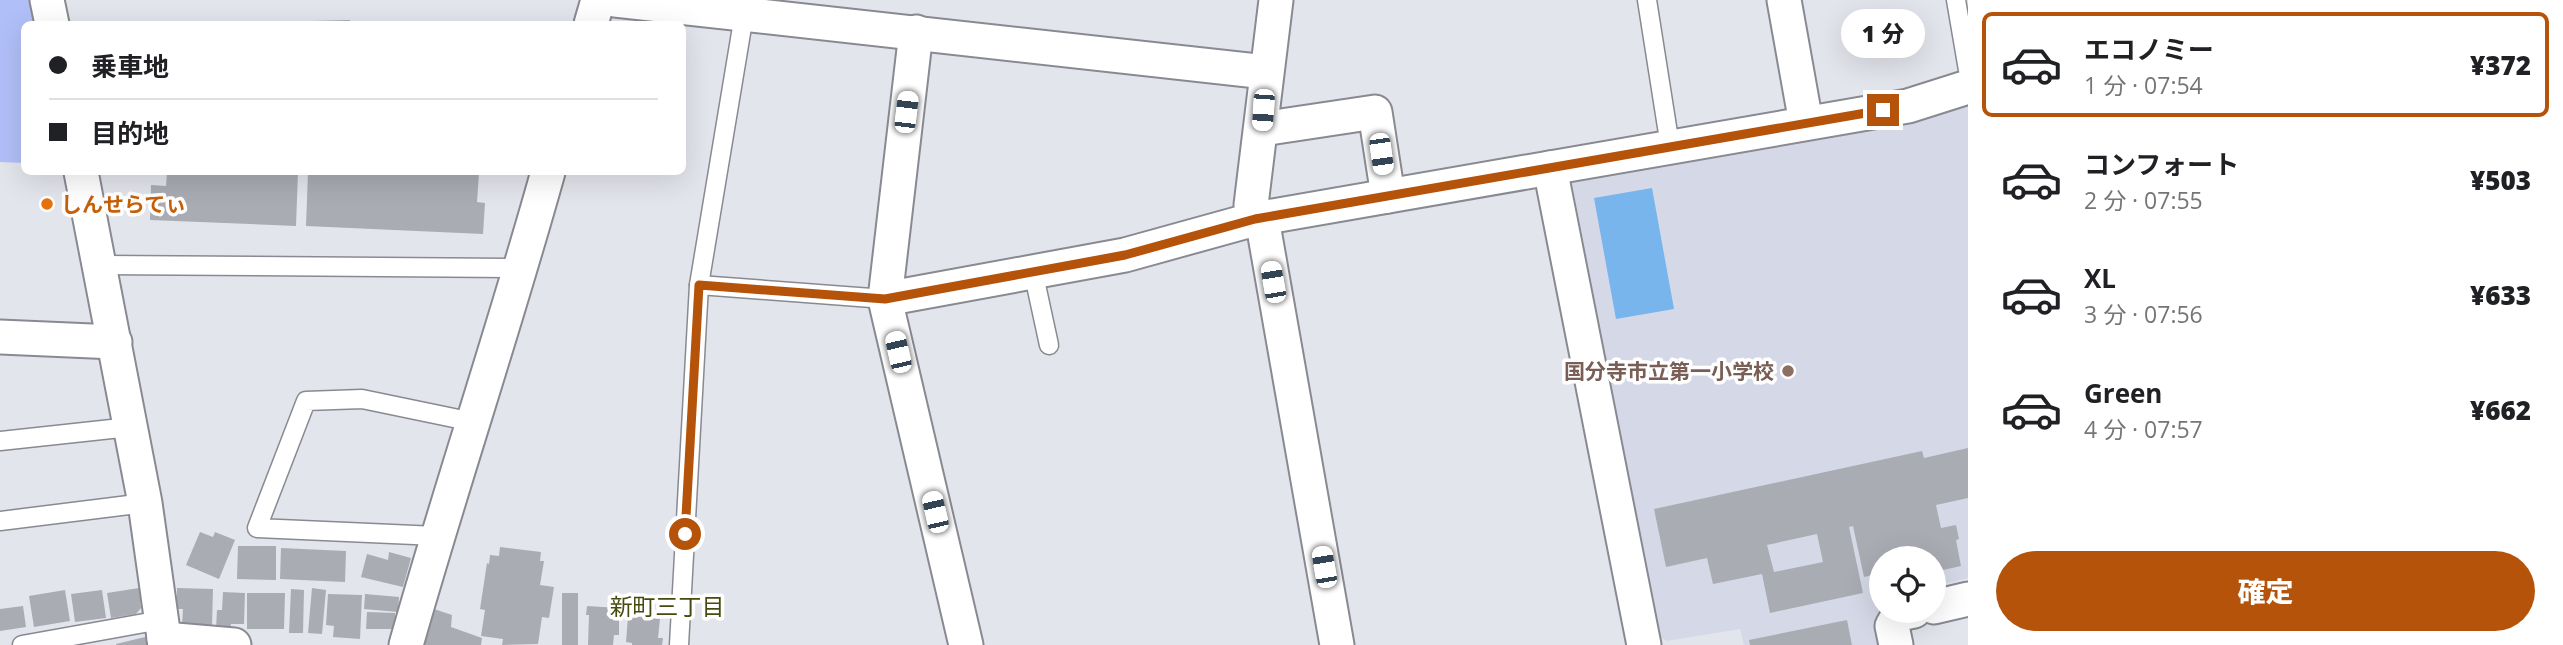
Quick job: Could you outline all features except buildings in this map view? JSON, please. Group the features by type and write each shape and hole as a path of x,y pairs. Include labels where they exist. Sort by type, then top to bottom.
{"street":[{"path":"47,0 51,21"},
{"path":"591,21 598,0"},
{"path":"615,0 1266,72"},
{"path":"1276,0 1251,205 1255,219 1264,230 1337,645"},
{"path":"1784,0 1805,123"},
{"path":"916,33 885,299 966,645"},
{"path":"885,299 1125,255 1255,219 1908,106 1968,87"},
{"path":"1262,129 1375,112 1388,196"},
{"path":"1550,168 1644,645"},
{"path":"82,175 145,503 164,635 234,645"},
{"path":"406,645 547,175"},
{"path":"0,337 115,342"},
{"path":"1946,604 1968,599"},
{"path":"1894,623 1896,645"}],"lane":[{"path":"1647,0 1670,146"},
{"path":"1956,0 1968,70"},
{"path":"678,645 699,285 744,15"},
{"path":"100,265 521,268"},
{"path":"1033,271 1049,345"},
{"path":"699,285 885,299"},
{"path":"437,536 257,528 306,401 362,399 473,422"},
{"path":"0,442 130,427"},
{"path":"0,521 145,503"},
{"path":"22,645 164,635"}],"shaded area":[{"path":"0,0 30,0 34,21 21,21 21,163 0,162"},
{"name":"国分寺市立第一小学校","path":"1968,99 1968,578 1946,583 1946,546 1869,546 1869,623 1874,623 1880,645 1744,645 1740,629 1667,641 1660,637 1572,183 1575,171"},
{"path":"1652,188 1674,309 1616,319 1594,198"}],"place":[{"name":"しんせらてぃ","path":"47,204"},
{"name":"国分寺市立第一小学校","path":"1788,371"}],"district":[{"name":"新町三丁目","path":"667,606"}],"route":[{"path":"685,534 699,285 885,299 1125,255 1255,219 1883,110"}]}
